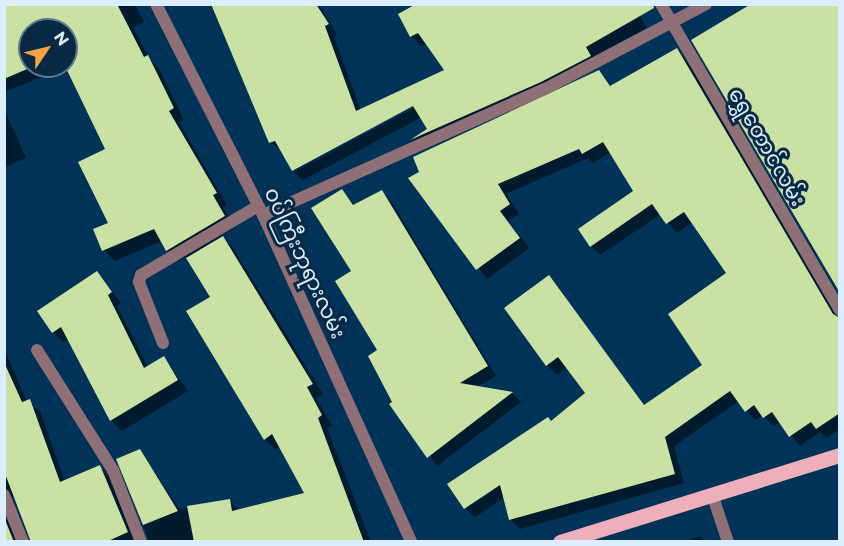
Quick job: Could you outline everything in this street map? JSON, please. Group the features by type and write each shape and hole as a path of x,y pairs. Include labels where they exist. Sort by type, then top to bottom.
{"main road":[{"path":"560,542 840,455"}],"street":[{"name":"ဝပ်ကြီးဘုရားလမ်း","path":"156,4 260,210 411,542"},
{"name":"ရွှေတောင်လမ်း","path":"661,4 840,310"},
{"path":"163,343 139,282 141,275 260,210 545,89 672,24 706,4"},
{"path":"37,350 113,470 141,542"},
{"path":"712,494 728,542"},
{"path":"4,495 23,542"}],"building":[{"path":"4,4 117,4 144,57 148,55 174,108 169,111 217,193 213,195 225,216 166,251 154,229 102,251 93,229 108,223 78,162 105,149 71,78 78,78 78,18 18,18 18,73 4,79"},
{"path":"211,4 316,4 329,24 325,26 356,111 444,70 418,33 410,37 398,14 416,4 653,4 654,8 586,47 591,56 541,82 410,140 427,129 413,106 292,171 275,141 269,143"},
{"path":"751,4 840,4 840,293 691,40"},
{"path":"677,48 833,314 840,318 840,413 816,429 811,422 789,437 772,412 763,418 754,405 745,412 730,391 665,437 675,474 509,520 500,485 464,509 447,484 548,417 551,421 585,393 558,357 546,366 504,308 549,275 644,405 702,365 668,314 726,273 684,212 666,224 652,204 590,247 578,229 633,191 603,142 582,154 579,149 498,184 510,204 500,211 520,238 476,270 408,178 419,172 413,157 599,70 610,86"},
{"path":"342,189 353,205 382,190 488,366 460,383 513,392 427,458 389,404 392,402 368,356 377,350 335,281 351,271 311,208"},
{"path":"223,236 313,384 307,387 322,415 318,418 364,542 194,542 187,506 230,499 232,511 304,493 272,434 264,440 186,311 210,297 186,258"},
{"path":"97,271 112,292 108,295 144,368 164,356 178,380 110,421 61,327 52,333 37,311"},
{"path":"4,362 22,402 30,399 60,482 100,465 128,532 106,542 31,542 4,471"},
{"path":"140,449 178,511 143,525 116,459"},
{"path":"4,522 6,522 14,542 4,542"}]}
